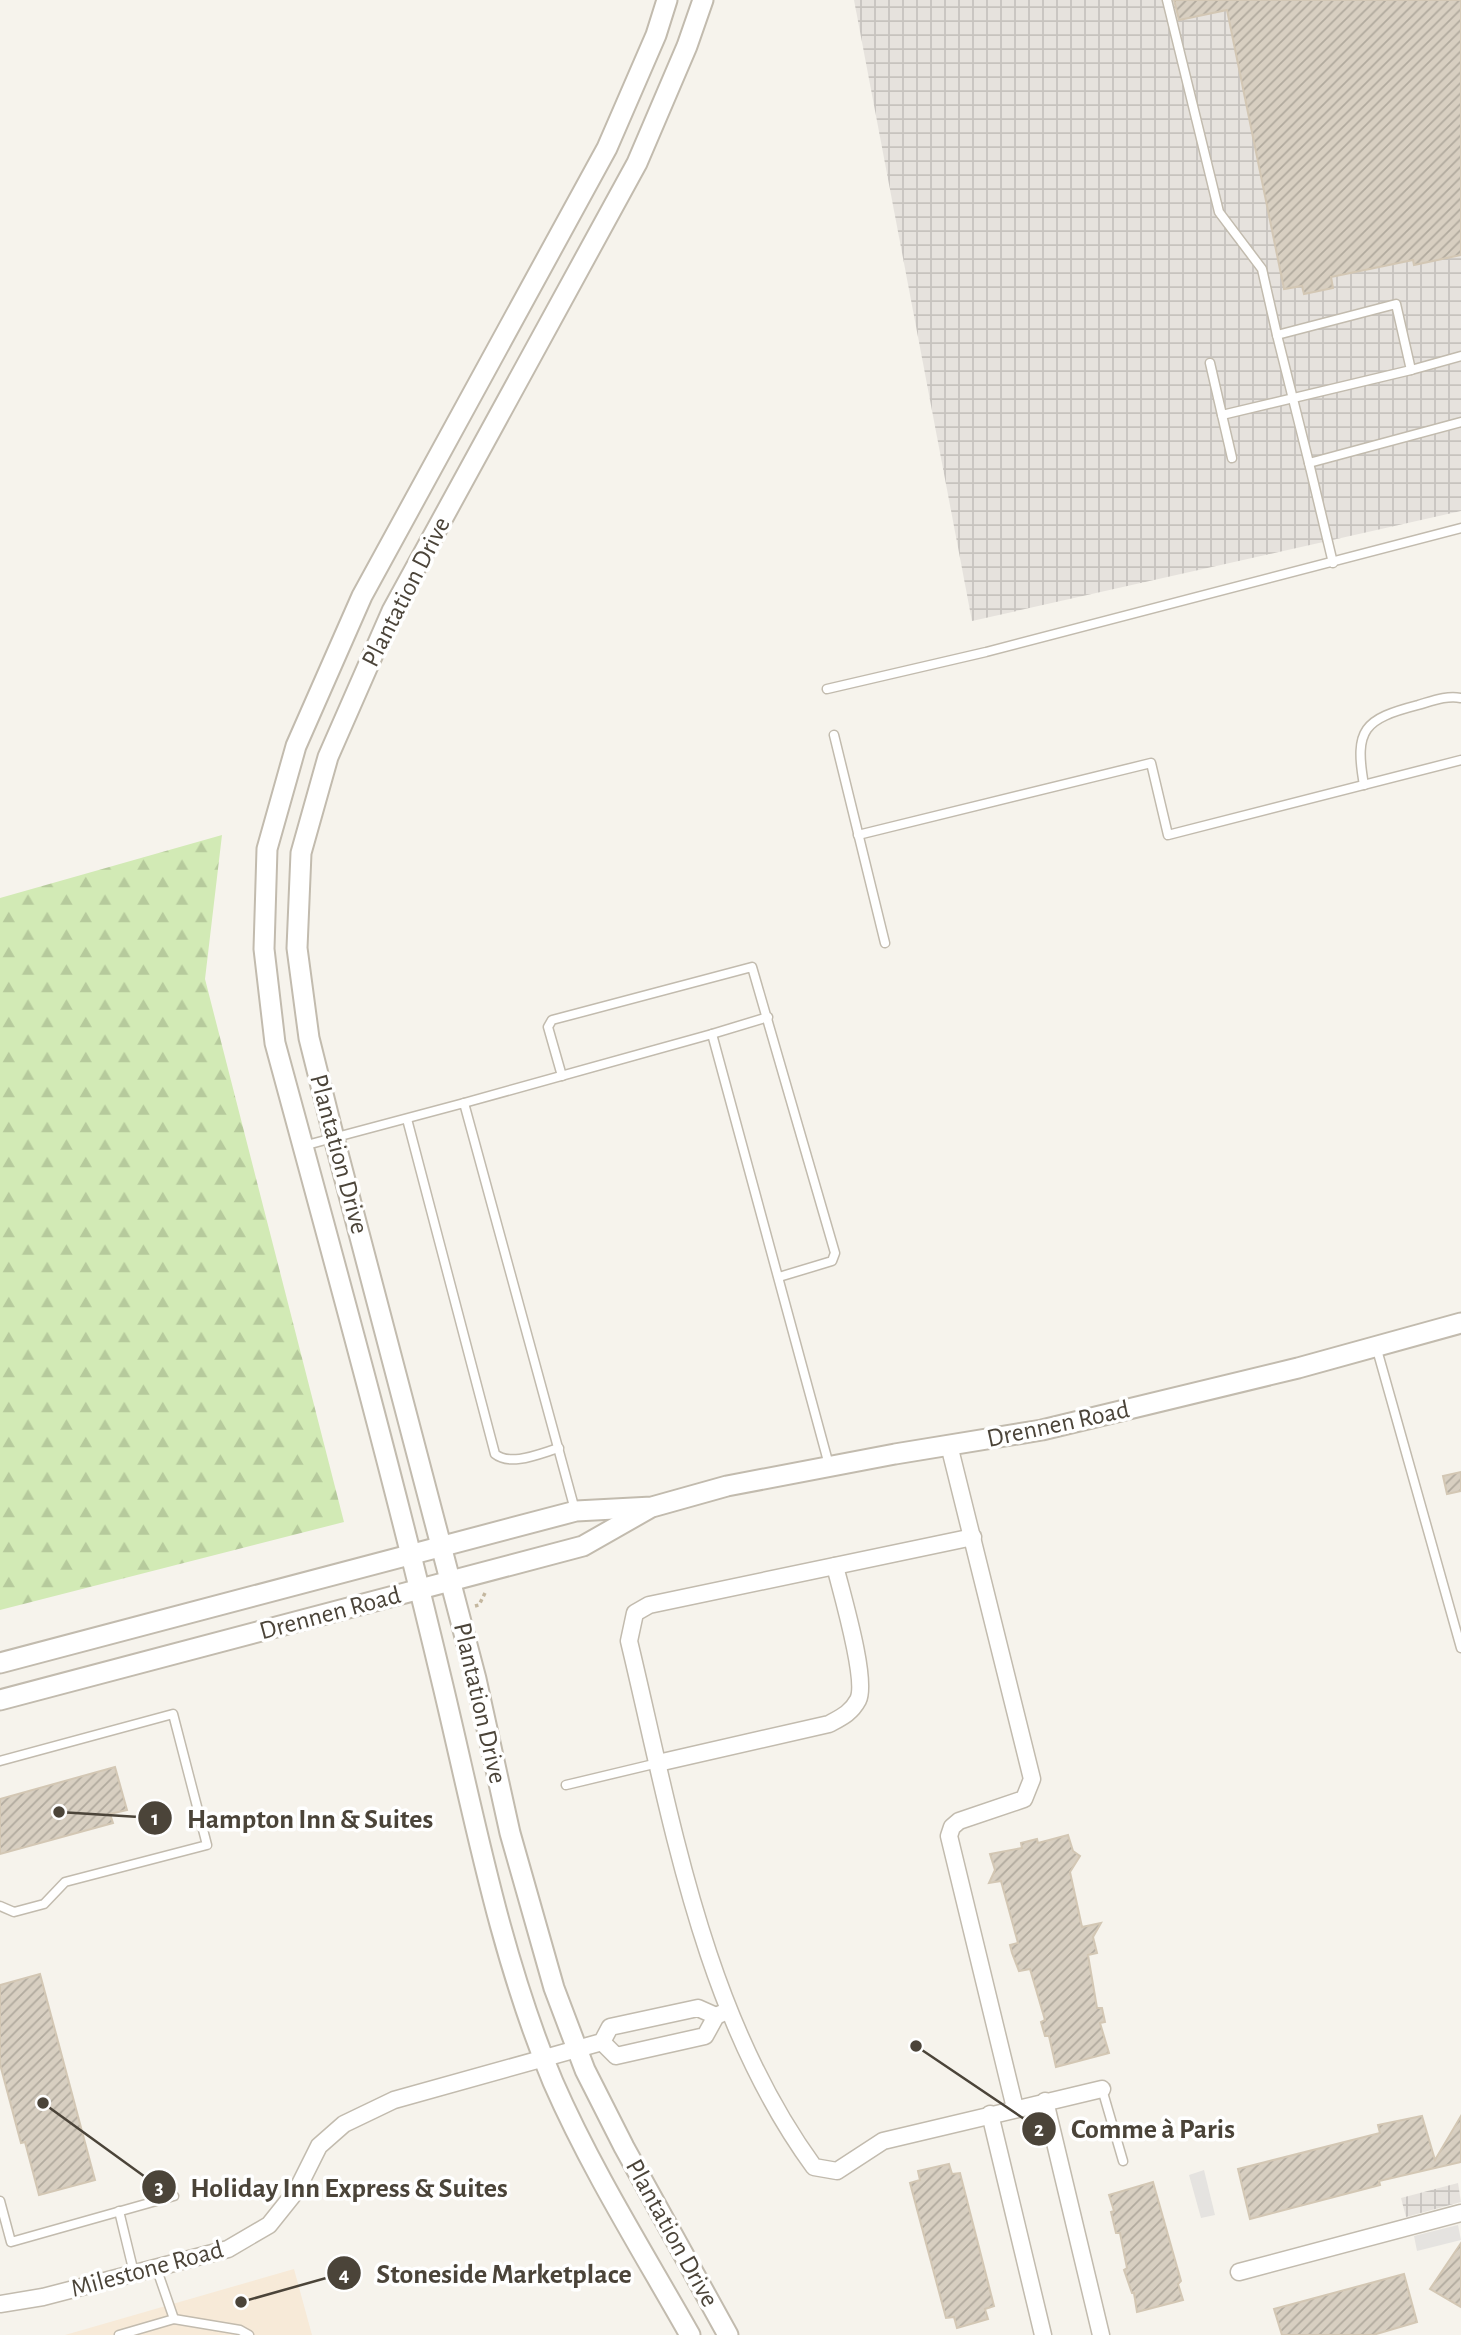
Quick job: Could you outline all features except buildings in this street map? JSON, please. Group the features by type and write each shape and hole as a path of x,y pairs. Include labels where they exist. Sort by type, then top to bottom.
{"street":[{"name":"Plantation Drive","path":"667,0 656,35 607,148 362,596 296,746 267,849 264,949 275,1043 443,1687 477,1841 522,1998 545,2059 594,2163 690,2335"},
{"name":"Plantation Drive","path":"703,0 687,46 637,163 392,611 328,757 301,853 297,948 309,1038 451,1581 510,1833 554,1987 576,2048 624,2147 729,2335"},
{"path":"274,824 308,829"},
{"name":"Drennen Road","path":"0,1663 576,1511 652,1507 727,1486 1042,1430 1461,1323"},
{"path":"949,1445 1032,1779 1024,1799 959,1821 952,1827 949,1844 1015,2108"},
{"name":"Drennen Road","path":"0,1700 583,1546 652,1507"},
{"path":"973,1537 649,1605 635,1613 629,1641 722,2013 814,2167 837,2171 883,2141 1102,2088"},
{"path":"658,1763 829,1724 848,1714 859,1698 860,1675 835,1566"},
{"name":"Milestone Road","path":"0,2304 43,2297 228,2249 269,2225 297,2190 319,2146 344,2124 394,2100 602,2042 610,2027 698,2008 722,2013"},
{"path":"602,2042 616,2056 664,2046 705,2036 722,2013"},
{"path":"657,2017 664,2046"},
{"path":"1045,2101 1097,2334"},
{"path":"990,2114 1043,2335"},
{"path":"1239,2272 1461,2213"}],"lane":[{"path":"1167,0 1219,212 1262,269 1333,563"},
{"path":"1277,335 1396,304 1410,370"},
{"path":"1222,415 1461,356"},
{"path":"1210,363 1232,458"},
{"path":"1309,463 1461,422"},
{"path":"827,689 986,652 1461,528"},
{"path":"1364,785 1360,747 1363,733 1373,719 1442,698 1461,698"},
{"path":"834,735 885,943"},
{"path":"858,835 1151,763 1168,835 1461,760"},
{"path":"562,1076 548,1027 552,1020 752,967 835,1257 832,1261 779,1277"},
{"path":"303,1146 768,1017"},
{"path":"712,1034 829,1467"},
{"path":"464,1103 576,1511"},
{"path":"407,1119 495,1454 514,1459 559,1448"},
{"path":"1377,1346 1461,1648"},
{"path":"0,1761 173,1714 207,1844 65,1882 44,1904 14,1912 0,1906"},
{"path":"566,1785 658,1763"},
{"path":"1102,2088 1123,2161"},
{"path":"0,2201 11,2242 174,2196"},
{"path":"119,2211 134,2273"},
{"path":"156,2267 174,2319"},
{"path":"119,2335 174,2319 240,2330 249,2335"}],"shaded area":[{"path":"854,0 1461,0 1461,511 972,621"},
{"path":"1204,2170 1215,2215 1201,2218 1189,2175"},
{"path":"1458,2183 1461,2202 1406,2217 1401,2198"},
{"path":"1458,2225 1461,2240 1417,2251 1414,2236"},
{"path":"294,2269 312,2335 65,2335"}],"green space":[{"path":"222,835 205,979 344,1522 0,1610 0,898"}],"place":[{"name":"Hampton Inn & Suites","path":"59,1812"},
{"name":"Comme à Paris","path":"916,2046"},
{"name":"Holiday Inn Express & Suites","path":"43,2103"},
{"name":"Stoneside Marketplace","path":"241,2302"}]}
